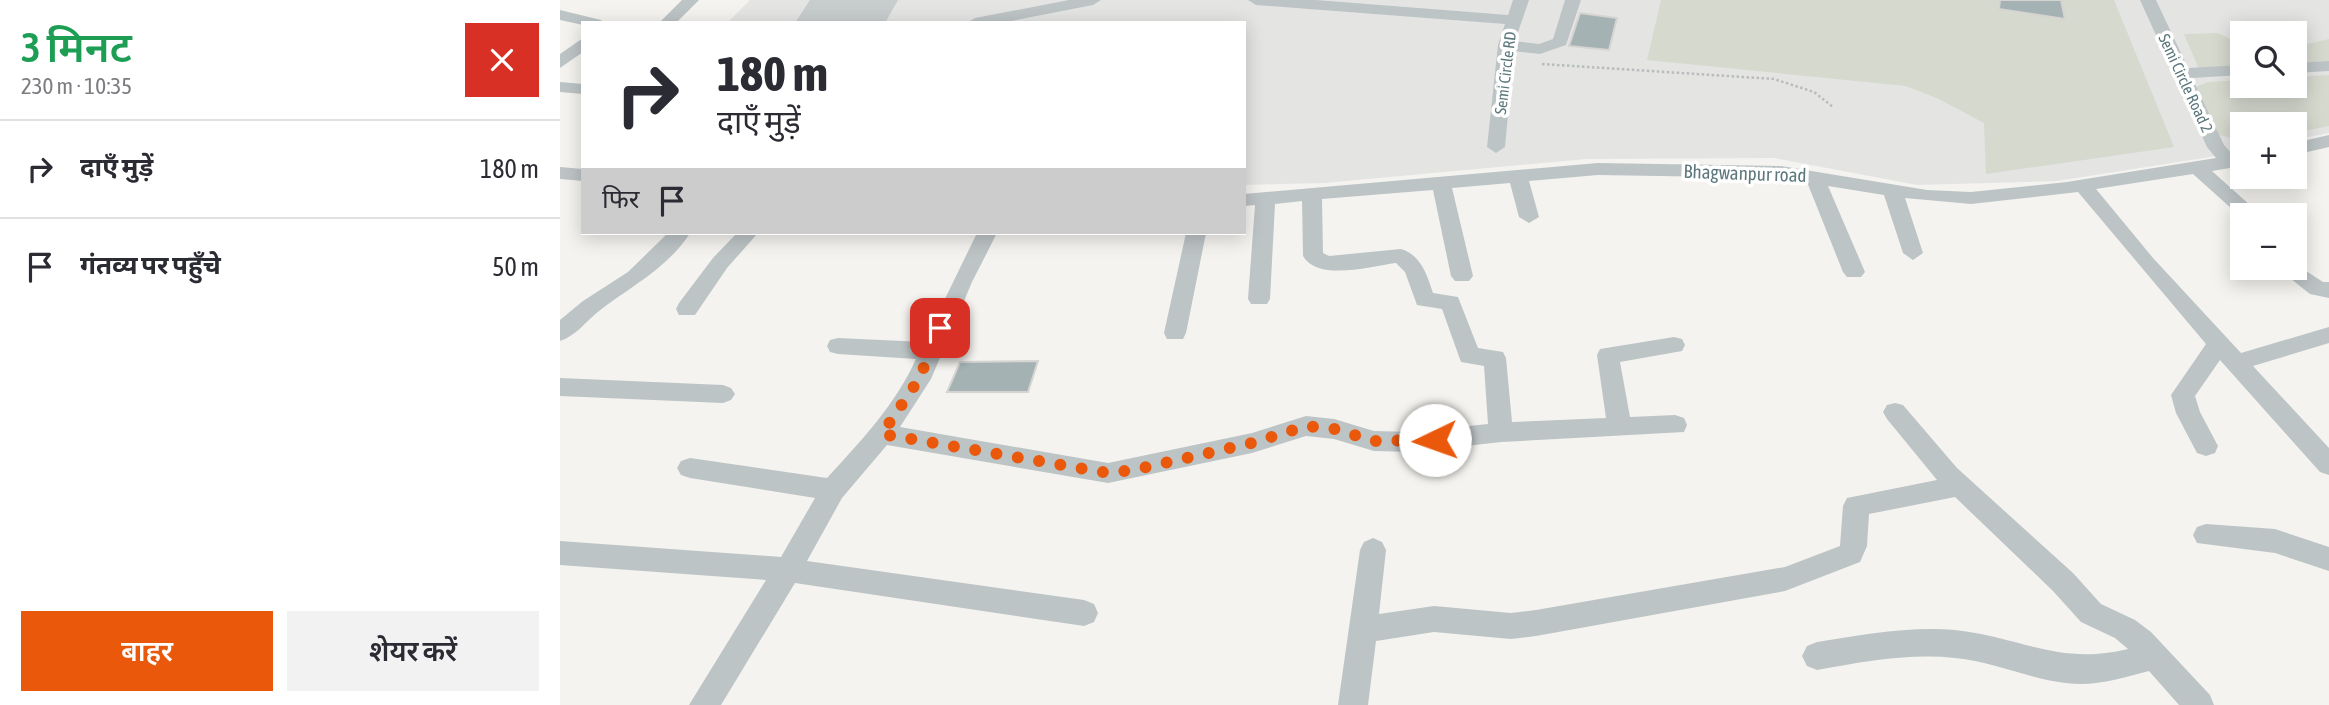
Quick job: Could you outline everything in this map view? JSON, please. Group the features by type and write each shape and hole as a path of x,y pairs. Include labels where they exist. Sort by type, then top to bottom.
{"street":[{"path":"669,21 691,0"},
{"path":"985,21 1093,0"},
{"path":"1084,21 1099,0"},
{"path":"1256,0 1512,20"},
{"name":"Semi Circle RD","path":"1496,147 1505,54 1512,20 1521,0"},
{"path":"1505,54 1540,49 1560,42 1573,0"},
{"name":"Semi Circle Road 2","path":"2148,0 2216,147 2230,157"},
{"path":"560,15 586,21"},
{"path":"560,63 581,45"},
{"path":"2307,67 2329,66"},
{"path":"2183,73 2230,71"},
{"path":"560,87 581,89"},
{"path":"2307,146 2329,141"},
{"name":"Bhagwanpur road","path":"1254,199 1598,169 1781,172 1892,190 1971,198 2082,185 2230,162"},
{"path":"2199,168 2238,203"},
{"path":"560,173 581,175"},
{"path":"1517,174 1529,218"},
{"path":"1815,176 1828,215 1854,272"},
{"path":"1440,183 1462,276"},
{"path":"2082,185 2146,263 2239,362 2329,465"},
{"path":"1892,190 1913,253"},
{"path":"1312,194 1313,256 1318,261 1326,263 1401,256 1414,270 1425,300 1450,302 1469,356 1495,358 1501,432"},
{"path":"1254,199 1259,299"},
{"path":"560,333 582,313 635,277 678,235"},
{"path":"687,309 720,263 746,235"},
{"path":"704,705 788,570 833,490 882,434 919,379 986,235"},
{"path":"1175,333 1196,235"},
{"path":"2305,280 2318,289 2329,290"},
{"path":"2239,362 2329,335"},
{"path":"2206,446 2188,413 2183,395 2220,342"},
{"path":"1619,427 1608,355 1674,345"},
{"path":"838,346 930,351"},
{"path":"560,387 723,394"},
{"path":"1895,412 1927,453 1959,486 2063,582 2091,613 2125,629 2199,705"},
{"path":"882,434 1108,473 1134,470 1252,443 1306,426 1322,426 1362,439 1390,442 1457,439 1501,432 1675,425"},
{"path":"691,468 833,490"},
{"path":"1363,630 1434,619 1511,626 1536,623 1785,579 1850,554 1854,546 1856,506 1959,486"},
{"path":"2206,535 2275,541 2329,559"},
{"path":"1353,705 1373,550"},
{"path":"560,553 788,570 1084,613"},
{"path":"1817,656 1881,646 1952,643 1990,648 2057,668 2079,670 2103,669 2154,656"}],"path":[{"path":"1505,54 1774,79 1814,92 1833,107"}],"shaded area":[{"path":"750,0 2329,0 2329,133 2307,137 2307,112 2230,112 2230,154 2057,181 1917,185 1774,158 1586,159 1324,183 1246,185 1246,21 729,21"},
{"path":"1661,0 2114,0 2174,147 1986,174 1984,123 1939,99 1906,86 1647,60"},
{"path":"2218,33 2230,39 2230,67 2199,69 2184,34"},
{"path":"2329,39 2329,61 2307,62 2307,44"},
{"path":"2329,75 2329,126 2307,130 2307,112 2230,112 2230,138 2212,133 2186,91 2208,82 2230,81 2230,98 2307,98 2307,76"}],"building":[{"path":"2000,0 2061,0 2065,19 1999,9"},
{"path":"1580,13 1617,18 1609,50 1569,46"},
{"path":"1038,361 1028,392 947,392 960,362"}],"runway":[{"path":"841,21 854,0"}],"route":[{"path":"940,328 919,379 882,434 1108,473 1134,470 1252,443 1306,426 1322,426 1374,441 1435,440"}]}
